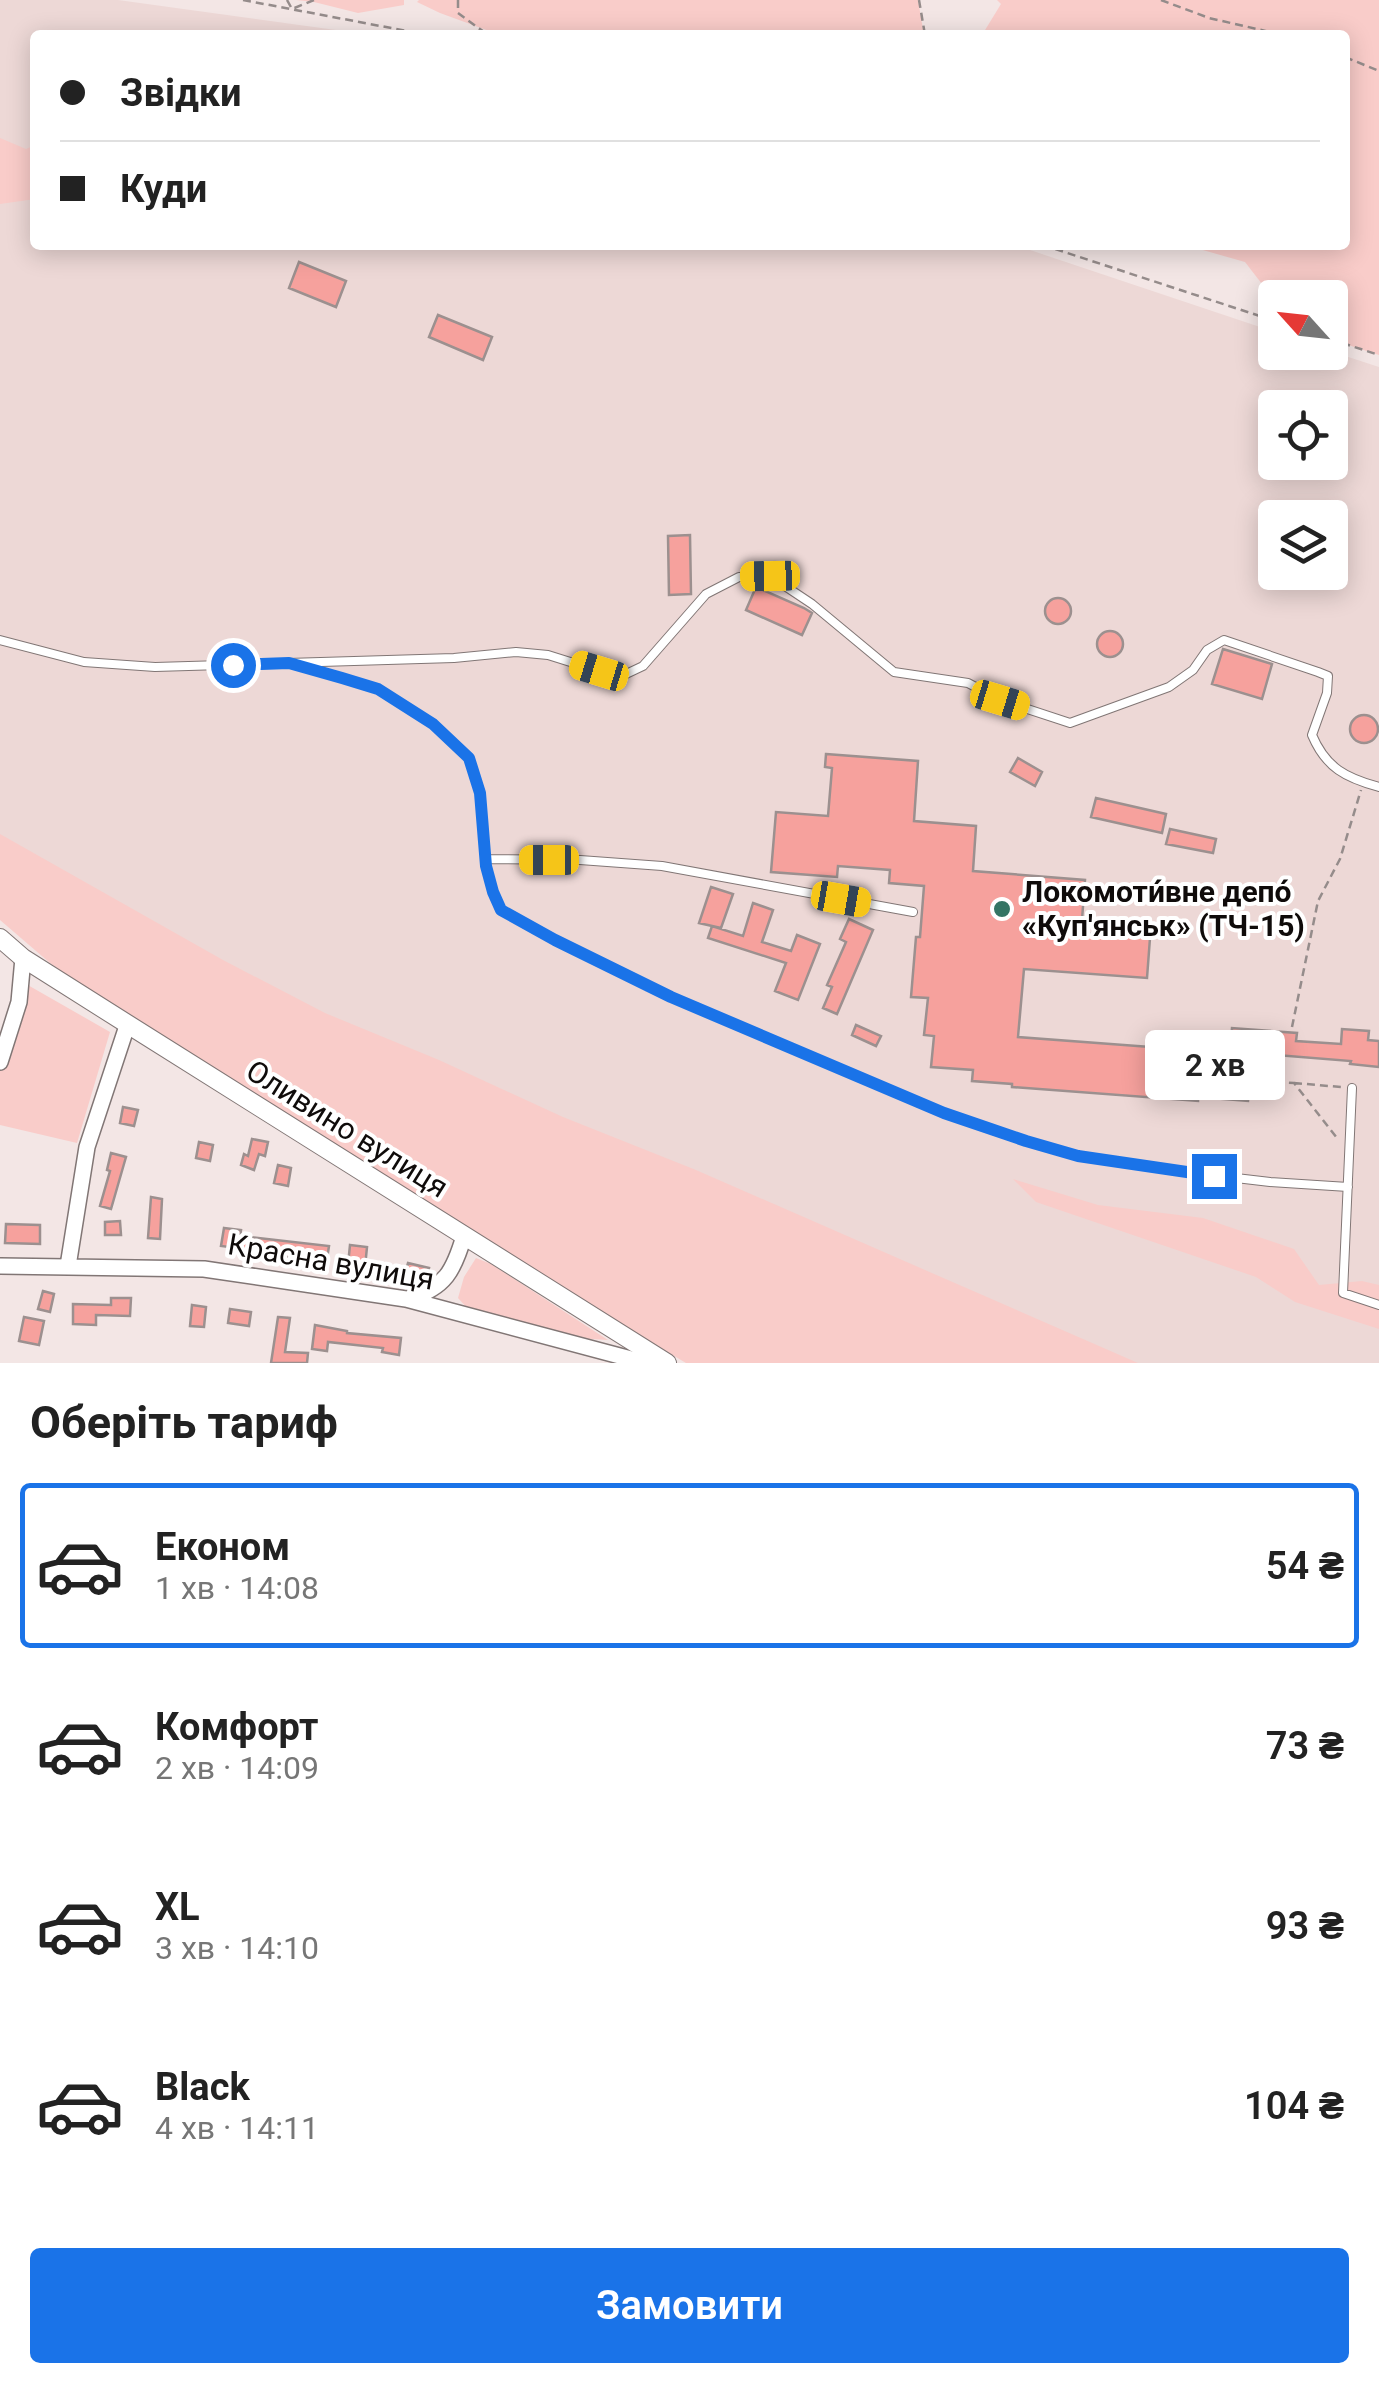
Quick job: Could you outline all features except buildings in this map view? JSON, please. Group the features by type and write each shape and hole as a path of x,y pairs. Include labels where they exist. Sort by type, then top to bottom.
{"street":[{"name":"Оливино вулиця","path":"0,938 23,958 667,1363"},
{"path":"0,1062 19,1002 23,958"},
{"path":"68,1266 87,1147 130,1026"},
{"path":"406,1299 430,1292 442,1282 456,1262 464,1236"},
{"name":"Красна вулиця","path":"0,1266 204,1269 406,1299 646,1363"}],"lane":[{"path":"0,640 84,662 155,667 454,658 516,652 624,674 643,666 706,594 739,577 770,576 812,604 894,672 968,683 1000,700 1070,722 1168,687 1193,670 1207,650 1224,640 1318,672 1328,676 1328,694 1312,735 1320,754 1350,778 1379,786"},
{"path":"289,663 378,689 433,724 469,758 480,793 486,859 501,910 671,997 944,1113 1078,1156 1220,1176 1348,1187"},
{"path":"486,859 662,866 913,912"},
{"path":"1352,1088 1343,1293 1379,1305"}],"path":[{"path":"243,0 402,30"},
{"path":"287,0 292,9"},
{"path":"292,9 314,0"},
{"path":"458,0 458,14 481,30"},
{"path":"920,0 925,30"},
{"path":"1160,0 1209,18 1261,30"},
{"path":"1350,59 1379,71"},
{"path":"1058,250 1258,315"},
{"path":"1348,345 1379,355"},
{"path":"1292,1028 1311,924 1340,859 1363,782"},
{"path":"1250,1080 1352,1088"},
{"path":"1294,1083 1336,1138"}],"shaded area":[{"path":"0,0 118,0 336,30 30,30 30,250 1030,250 1258,326 1258,370 1348,370 1348,357 1379,367 1379,1363 1119,1363 334,1023 0,844"},
{"path":"296,0 404,0 404,5 358,13"},
{"path":"918,0 923,30 486,30 417,2"},
{"path":"997,0 1379,0 1379,355 1348,345 1348,280 1259,280 1245,262 1203,250 1350,250 1350,30 985,30 1001,4"},
{"path":"0,138 30,147 30,200 0,204"},
{"path":"0,834 325,1013 1138,1363 686,1363 553,1284 50,963 0,920"},
{"path":"26,984 110,1032 77,1143 0,1125 0,1054"},
{"path":"1013,1179 1098,1205 1203,1218 1294,1249 1319,1285 1362,1281 1379,1285 1379,1329 1295,1302 1256,1277 1036,1202"},
{"path":"476,1258 608,1340 560,1337 468,1309 458,1298 464,1277"}],"place":[{"name":"Локомоти́вне депо́ «Куп'янськ» (ТЧ-15)","path":"1002,909"}],"route":[{"path":"233,665 289,663 342,678 378,689 433,724 469,758 480,793 486,866 501,910 555,940 671,997 944,1113 1078,1156 1214,1176"}]}
